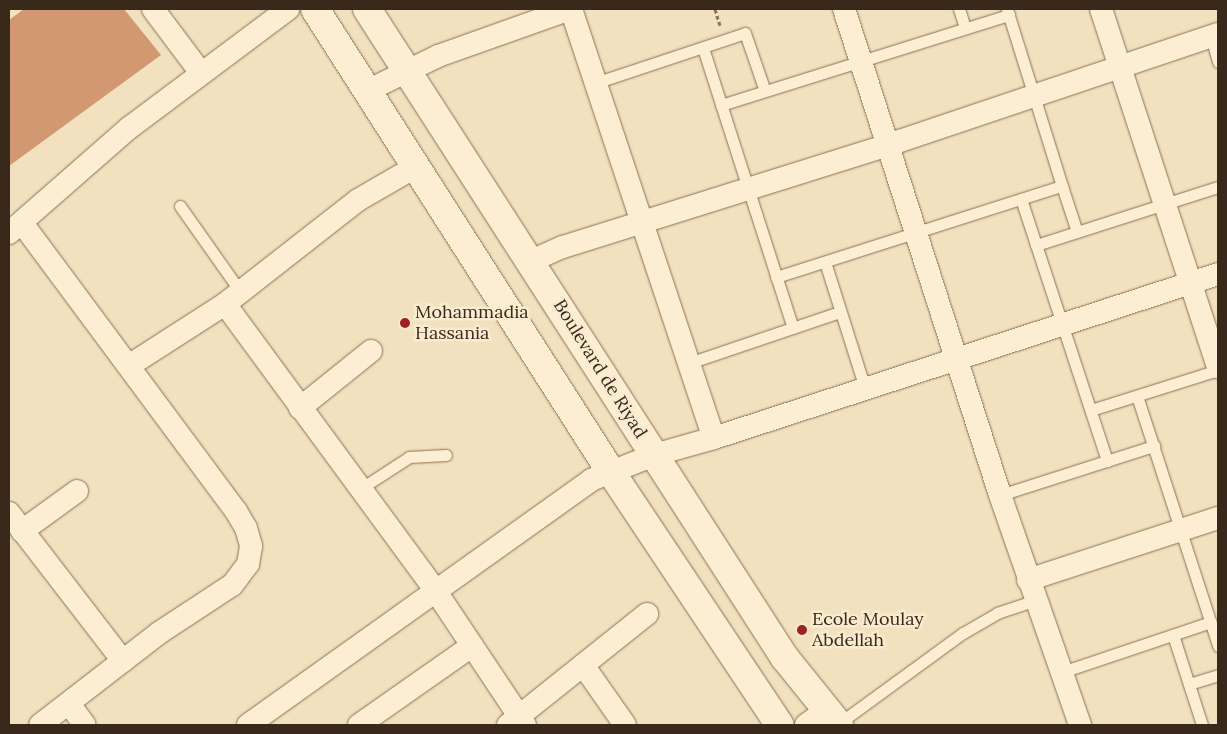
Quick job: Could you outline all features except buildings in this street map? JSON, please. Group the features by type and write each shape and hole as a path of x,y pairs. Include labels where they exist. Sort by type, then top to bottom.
{"main road":[{"path":"315,9 417,166 610,472 780,725"},
{"name":"Boulevard de Riyad","path":"367,9 828,721"}],"street":[{"path":"153,9 201,73"},
{"path":"40,725 123,661 232,585 248,564 251,546 246,528 236,511 130,365 15,228 129,128 288,9"},
{"path":"367,91 406,70 571,9 641,224 714,438"},
{"path":"844,9 1000,495 1080,725"},
{"path":"1101,9 1218,368"},
{"path":"531,261 563,247 888,145 1214,35"},
{"path":"130,365 233,298 358,200 417,166"},
{"path":"248,725 591,480 654,455 714,438 1218,274"},
{"path":"233,298 300,408 435,590 472,646 518,723 583,666 647,614"},
{"path":"300,408 371,351"},
{"path":"22,530 77,491"},
{"path":"9,513 123,661"},
{"path":"1032,590 1182,530 1218,518"},
{"path":"359,725 472,646"},
{"path":"583,666 625,725"},
{"path":"69,704 85,725"}],"lane":[{"path":"959,9 965,28"},
{"path":"721,105 965,28 1008,12 1077,232"},
{"path":"595,83 745,34 764,91"},
{"path":"1214,35 1218,62"},
{"path":"703,48 793,328"},
{"path":"776,277 1062,186"},
{"path":"1036,245 1218,187"},
{"path":"1022,199 1107,461"},
{"path":"180,206 233,298"},
{"path":"825,262 865,388"},
{"path":"689,362 840,312"},
{"path":"1091,410 1218,368"},
{"path":"1137,396 1182,530 1218,646"},
{"path":"1000,495 1154,446"},
{"path":"360,489 409,457 446,455"},
{"path":"828,721 1032,590"},
{"path":"1062,672 1211,622"},
{"path":"1173,635 1202,725"},
{"path":"1189,684 1218,675"}],"place":[{"name":"Mohammadia Hassania","path":"405,323"},
{"name":"Ecole Moulay Abdellah","path":"802,630"}]}
